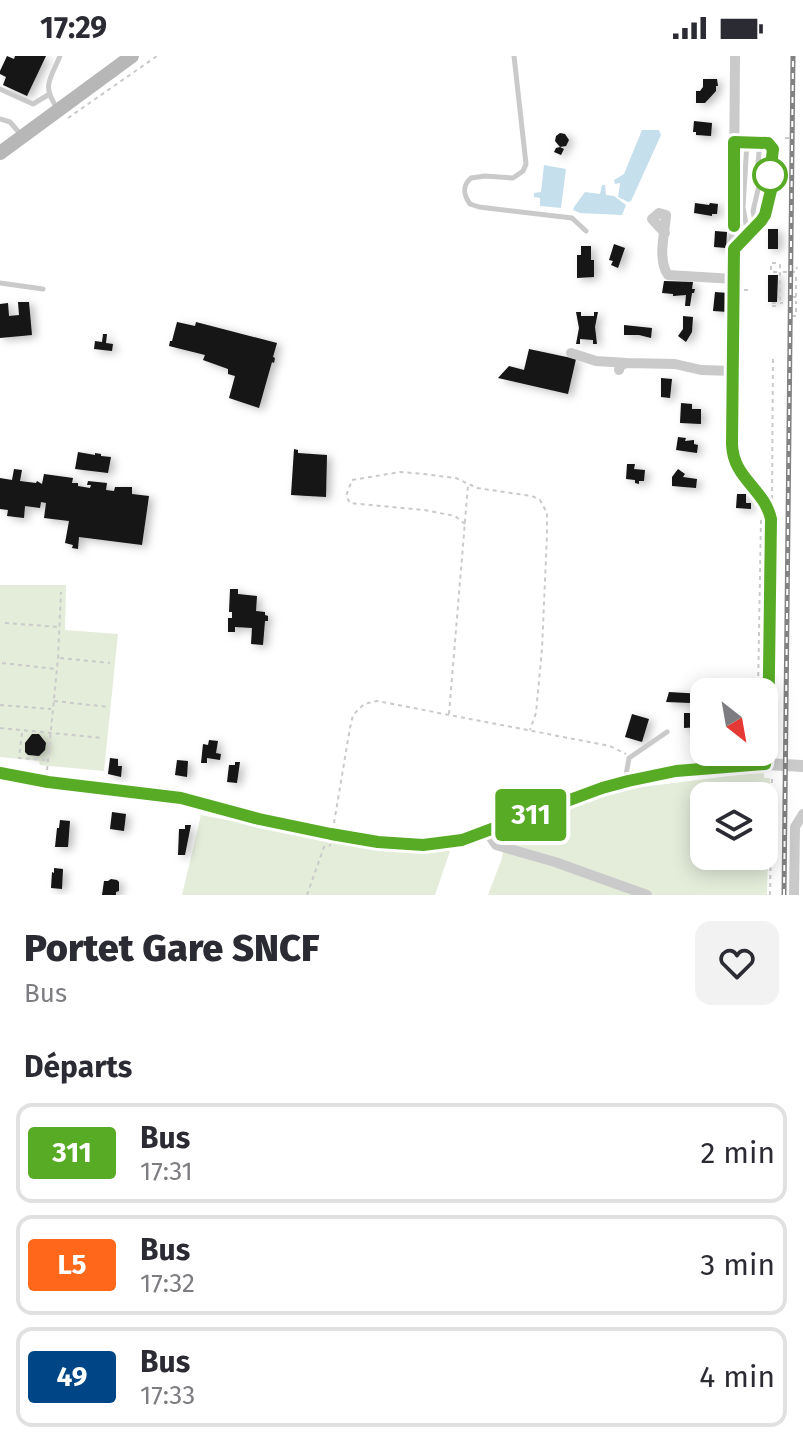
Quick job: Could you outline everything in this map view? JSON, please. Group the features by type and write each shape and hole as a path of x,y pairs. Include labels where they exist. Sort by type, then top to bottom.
{"main road":[{"path":"0,153 63,114 132,56"}],"street":[{"path":"735,56 733,458 771,519 768,767"},
{"path":"665,233 662,263 668,275 734,279"},
{"path":"571,353 623,366 675,364 701,370 733,371"},
{"path":"0,773 44,782 181,798 336,835 423,845 462,840 602,788 676,771 803,766"},
{"path":"794,895 795,827 803,814"},
{"path":"487,832 496,845 555,862 647,895"}],"lane":[{"path":"60,56 48,86 48,95 63,114"},
{"path":"514,56 526,164 523,171 513,178 471,178 464,187 464,194 470,204 479,207 572,218 586,231"},
{"path":"0,89 33,104 48,95"},
{"path":"0,119 10,122 23,136"},
{"path":"734,142 768,143 773,148 770,175 773,182 765,215 734,249"},
{"path":"747,142 743,207 748,236"},
{"path":"756,227 753,211 760,181 757,174 760,142"},
{"path":"0,283 43,289"},
{"path":"628,781 629,758 667,732"}],"path":[{"path":"63,114 157,56"},
{"path":"785,138 794,138"},
{"path":"772,304 781,304 780,265 771,263 771,272 777,272 796,272"},
{"path":"777,267 777,272"},
{"path":"792,316 796,316 797,267"},
{"path":"758,678 760,519 773,507 773,356"},
{"path":"465,524 455,516 424,510 350,503 346,496 352,480 400,472 456,478 477,488 532,496 540,500 547,513 542,649 536,713 530,730"},
{"path":"449,714 468,484"},
{"path":"44,782 58,658 61,592"},
{"path":"5,623 60,627"},
{"path":"58,658 110,663"},
{"path":"2,663 57,669"},
{"path":"54,701 109,707"},
{"path":"307,895 324,847 333,845 336,835 350,728 353,715 364,704 377,701 610,746 629,758"},
{"path":"0,705 53,710"},
{"path":"0,728 103,738"},
{"path":"22,731 19,758 48,760"},
{"path":"768,767 772,774 770,895"}],"green space":[{"path":"0,585 66,585 65,630 118,634 104,771 40,765 39,761 0,757"},
{"path":"764,773 764,778 770,778 770,782 690,782 690,870 768,870 767,895 654,895 645,892 644,895 488,895 502,858 506,833 591,797 634,788"},
{"path":"201,815 388,851 450,851 435,895 182,895"}],"water":[{"path":"642,130 659,130 661,135 628,202 618,197 620,183 615,184 614,180 624,174"},
{"path":"544,165 566,169 561,208 540,206 540,198 534,197 534,193 541,192"},
{"path":"602,185 605,185 606,195 614,196 626,205 622,215 573,210 585,192 600,194"}],"building":[{"path":"7,56 14,59 15,56 46,56 27,96 3,85 6,77 0,71"},
{"path":"703,79 717,79 718,86 705,103 696,103 696,91 703,87"},
{"path":"694,121 712,123 711,136 696,135 693,132"},
{"path":"560,133 569,140 566,146 560,147 555,141"},
{"path":"560,147 564,149 561,155 554,152"},
{"path":"695,203 718,204 717,214 694,213"},
{"path":"768,229 778,229 778,249 768,249"},
{"path":"715,231 727,232 726,248 714,247"},
{"path":"614,244 625,248 618,268 611,265 613,261 609,260"},
{"path":"581,246 591,246 594,277 577,278 577,255 581,255"},
{"path":"768,275 778,275 777,302 768,302"},
{"path":"664,281 693,282 692,289 695,289 690,306 685,306 686,295 662,293"},
{"path":"715,292 728,293 728,312 713,311"},
{"path":"18,302 29,302 32,335 0,338 0,304 8,303 9,316 19,315"},
{"path":"576,312 581,312 581,316 594,316 594,312 598,312 595,327 597,344 593,344 593,340 580,339 580,344 576,344 579,328"},
{"path":"683,316 693,317 692,332 686,342 678,336 683,329"},
{"path":"177,322 195,326 196,322 277,343 274,363 259,408 229,398 235,376 228,374 228,369 203,360 205,355 169,346"},
{"path":"624,325 652,328 651,338 624,335"},
{"path":"103,334 107,334 106,343 113,344 112,351 94,349 95,341 102,342"},
{"path":"529,349 576,359 568,394 498,378 509,366 524,370"},
{"path":"661,378 672,379 670,398 661,397"},
{"path":"681,403 692,404 692,409 701,409 701,424 680,423"},
{"path":"678,437 686,438 685,441 694,440 694,444 698,445 697,453 676,450"},
{"path":"294,449 298,453 327,455 326,497 291,495"},
{"path":"78,452 111,457 108,473 75,469"},
{"path":"627,464 635,464 634,469 645,470 644,481 639,481 639,484 626,479"},
{"path":"14,469 22,470 20,481 42,484 44,474 73,478 72,483 90,488 88,481 107,483 106,490 132,487 132,494 149,496 142,545 79,537 78,549 72,548 73,545 65,543 69,521 44,518 46,503 41,502 40,508 25,506 24,518 7,516 8,510 0,509 0,478 12,480"},
{"path":"678,469 685,474 683,477 697,479 696,488 672,486 672,477"},
{"path":"737,494 746,494 746,503 751,503 751,509 736,508"},
{"path":"230,589 238,589 238,594 257,596 256,611 265,612 268,616 263,645 251,644 252,628 235,627 235,632 228,632 228,618 232,618 232,612 229,612"},
{"path":"669,692 690,693 690,703 666,702"},
{"path":"684,713 690,713 690,728 684,728"},
{"path":"632,714 649,719 642,742 625,737"},
{"path":"32,734 39,734 46,743 45,750 39,756 25,752 25,743"},
{"path":"209,740 218,741 216,753 221,754 220,760 207,758 207,763 201,763 203,744 208,745"},
{"path":"110,758 118,759 118,766 122,766 121,777 108,774"},
{"path":"177,760 188,761 187,777 175,775"},
{"path":"235,762 240,762 237,783 227,782 229,765 235,765"},
{"path":"112,812 126,814 124,831 110,829"},
{"path":"60,820 70,821 68,847 55,847"},
{"path":"185,825 191,825 185,855 178,855 179,829 185,829"},
{"path":"54,868 63,869 62,889 51,888"},
{"path":"111,879 119,882 119,891 116,895 102,895 104,881"}],"railway":[{"path":"784,895 793,56"}],"bus line":[{"name":"311","path":"0,773 181,798 331,834 423,845 462,840 628,781 676,771 765,764 768,746 771,519 765,503 735,465 732,444 734,249 765,215 773,182 770,175 773,149 768,143 734,142 734,226"}]}
